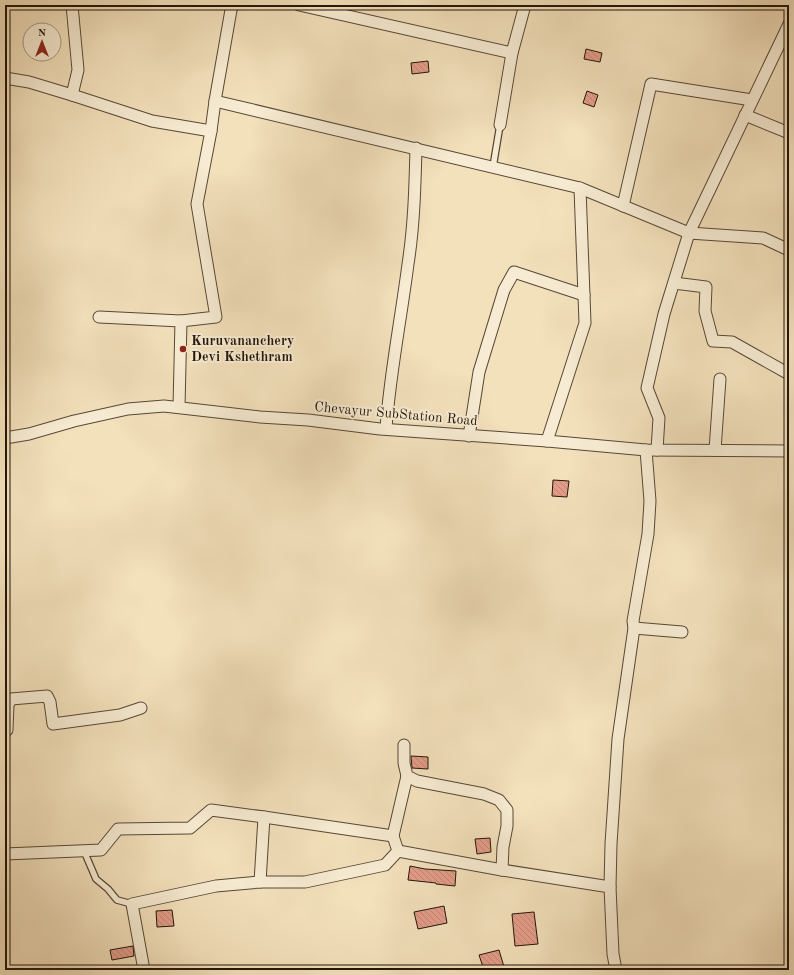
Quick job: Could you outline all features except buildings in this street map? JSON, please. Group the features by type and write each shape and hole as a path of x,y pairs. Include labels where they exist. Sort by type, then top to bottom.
{"street":[{"path":"72,5 78,70 72,95"},
{"path":"99,317 180,321 216,317 197,204 233,5"},
{"path":"299,5 512,53"},
{"path":"500,125 512,53 524,5"},
{"path":"616,970 610,887 618,739 634,628 633,621 648,534 651,450 659,418 647,388 664,314 689,233 789,24"},
{"path":"5,78 29,82 152,121 211,131"},
{"path":"623,206 651,84 752,100"},
{"path":"215,101 580,188 689,233 764,238 789,250"},
{"path":"745,115 789,133"},
{"path":"386,428 388,401 409,262 415,189 416,148"},
{"path":"547,441 585,323 580,188"},
{"path":"470,436 479,372 504,290 514,272 584,295"},
{"path":"674,283 706,287 705,311 713,341 732,342 789,374"},
{"path":"179,407 180,321"},
{"path":"715,450 720,379"},
{"name":"Chevayur SubStation Road","path":"5,438 29,434 128,408 164,406 260,417 470,436 651,450 789,451"},
{"path":"634,628 682,632"},
{"path":"5,730 7,730 8,705 11,699 47,696 50,702 53,724 120,715 141,708"},
{"path":"398,851 393,836 407,776 404,763 404,745"},
{"path":"407,776 417,781 484,794 499,800 507,810 507,826 503,846 502,870"},
{"path":"5,854 101,850 118,829 190,828 211,810 264,816 393,836"},
{"path":"260,882 264,816"},
{"path":"398,851 502,870 610,887"},
{"path":"144,970 132,904 216,886 260,882 305,882 385,865 398,851"}],"lane":[{"path":"493,167 500,125"},
{"path":"84,851 96,879 108,889 117,900 132,904"}],"place":[{"name":"Kuruvananchery Devi Kshethram","path":"183,349"}]}
